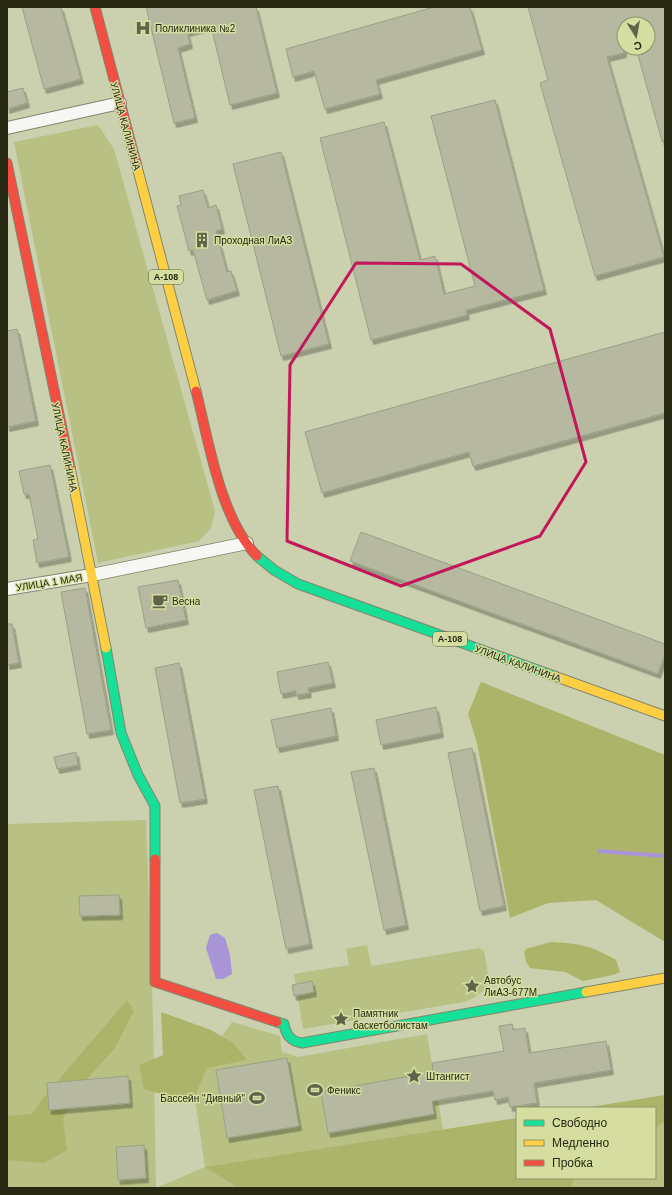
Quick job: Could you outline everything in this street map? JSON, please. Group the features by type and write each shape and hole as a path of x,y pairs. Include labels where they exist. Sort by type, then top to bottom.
{"main road":[{"name":"УЛИЦА КАЛИНИНА","path":"95,7 222,491 232,518 247,543 270,567 298,584 665,716"},
{"name":"УЛИЦА КАЛИНИНА","path":"7,163 92,575 121,733 138,775 155,806 155,982 233,1009 284,1024 286,1036 290,1040 302,1043 665,978"}],"street":[{"path":"7,128 120,103"},
{"path":"92,575 247,543"},
{"name":"УЛИЦА 1 МАЯ","path":"7,589 92,575"}],"highlighted area":[{"path":"356,263 461,264 550,329 586,462 540,536 401,586 287,541 290,365"}],"green space":[{"path":"98,125 114,149 215,511 211,528 199,541 98,563 14,142"},
{"path":"481,682 665,755 665,942 596,900 548,903 510,918 477,743 468,714"},
{"path":"146,820 153,1019 156,1188 7,1188 7,824"},
{"path":"551,942 585,946 599,951 616,960 620,972 613,975 583,981 565,972 530,968 526,962 524,952 526,949"},
{"path":"367,945 371,966 479,948 484,951 487,969 488,976 485,988 474,998 464,1002 303,1029 294,974 349,965 346,949"},
{"path":"127,1000 134,1011 115,1048 78,1089 63,1119 67,1150 44,1163 7,1160 7,1116 32,1114 43,1098"},
{"path":"161,1012 211,1030 233,1043 247,1060 207,1068 192,1103 144,1089 139,1065 163,1055"},
{"name":"Феникс","path":"232,1022 280,1036 282,1052 298,1057 427,1034 443,1130 206,1167 238,1188 156,1188 205,1167 192,1079"},
{"path":"665,1095 665,1122 656,1127 656,1107 590,1107"},
{"path":"516,1118 516,1179 574,1179 570,1188 238,1188 205,1167"},
{"path":"665,1122 665,1188 570,1188 574,1179 656,1179 656,1127"}],"shaded area":[{"path":"217,933 225,938 230,955 232,974 223,979 216,979 206,948 210,935"}],"building":[{"path":"22,7 61,7 81,79 44,89"},
{"path":"146,7 256,7 277,93 230,105 211,26 187,32 190,44 178,48 195,118 174,123"},
{"path":"434,7 470,7 482,50 376,80 380,94 325,109 314,71 293,77 286,49"},
{"path":"528,7 665,7 665,140 662,141 638,56 656,56 656,16 616,16 616,55 607,57 664,257 595,276 540,83 548,80"},
{"path":"23,88 27,103 7,109 7,92"},
{"path":"495,100 544,290 466,310 467,315 371,340 320,138 384,122 420,260 435,256 444,294 475,286 431,116"},
{"path":"281,152 329,344 281,356 233,164"},
{"name":"Проходная ЛиАЗ","path":"203,190 208,208 216,205 222,229 216,231 227,272 231,271 237,291 207,300 193,250 189,251 177,206 181,205 179,196"},
{"path":"17,329 36,421 7,427 7,331"},
{"path":"665,332 665,413 473,466 469,452 322,493 305,432"},
{"path":"50,465 69,557 37,563 33,540 38,539 29,494 24,494 19,471"},
{"path":"361,532 665,644 665,654 658,674 350,561"},
{"path":"178,580 186,620 146,628 138,587"},
{"path":"85,588 111,730 87,734 61,592"},
{"path":"7,624 12,624 19,663 7,665"},
{"path":"328,662 333,683 308,688 309,693 296,695 296,691 281,694 277,672"},
{"path":"179,663 205,799 180,803 155,668"},
{"path":"436,707 441,733 381,745 376,720"},
{"path":"331,708 336,736 277,748 271,720"},
{"path":"472,748 504,906 480,911 448,753"},
{"path":"76,752 78,765 57,769 54,757"},
{"path":"374,768 406,925 384,930 351,772"},
{"path":"278,786 310,944 286,949 254,790"},
{"path":"119,895 120,915 80,916 79,896"},
{"path":"312,981 314,992 294,996 292,985"},
{"path":"512,1024 513,1030 525,1028 529,1053 606,1041 611,1070 534,1083 537,1103 510,1107 508,1097 495,1100 493,1091 432,1101 434,1114 328,1133 321,1092 433,1072 432,1063 504,1051 499,1026"},
{"name":"Бассейн \"Дивный\"","path":"287,1058 299,1126 227,1138 216,1070"},
{"path":"128,1076 130,1103 49,1110 47,1083"},
{"path":"144,1145 146,1178 118,1180 116,1147"}],"waterway":[{"path":"599,851 665,856"}],"traffic: fast":[{"path":"257,556 274,570 298,584 554,676"},
{"path":"106,648 121,733 138,775 155,806 155,859"},
{"path":"277,1022 284,1024 289,1037 294,1041 302,1043 586,992"}],"traffic: slow":[{"path":"136,163 196,391"},
{"path":"70,467 106,648"},
{"path":"554,676 665,716"},
{"path":"586,992 665,978"}],"traffic: jam":[{"path":"95,7 136,163"},
{"path":"7,163 70,467"},
{"path":"196,391 211,456 225,501 244,540 257,556"},
{"path":"155,859 155,982 277,1022"}],"place":[{"name":"Поликлиника №2","path":"143,28"},
{"name":"Проходная ЛиАЗ","path":"202,240"},
{"name":"Весна","path":"160,601"},
{"name":"Автобус ЛиАЗ-677М","path":"472,986"},
{"name":"Памятник баскетболистам","path":"341,1019"},
{"name":"Штангист","path":"414,1076"},
{"name":"Феникс","path":"315,1090"},
{"name":"Бассейн \"Дивный\"","path":"257,1098"}]}
